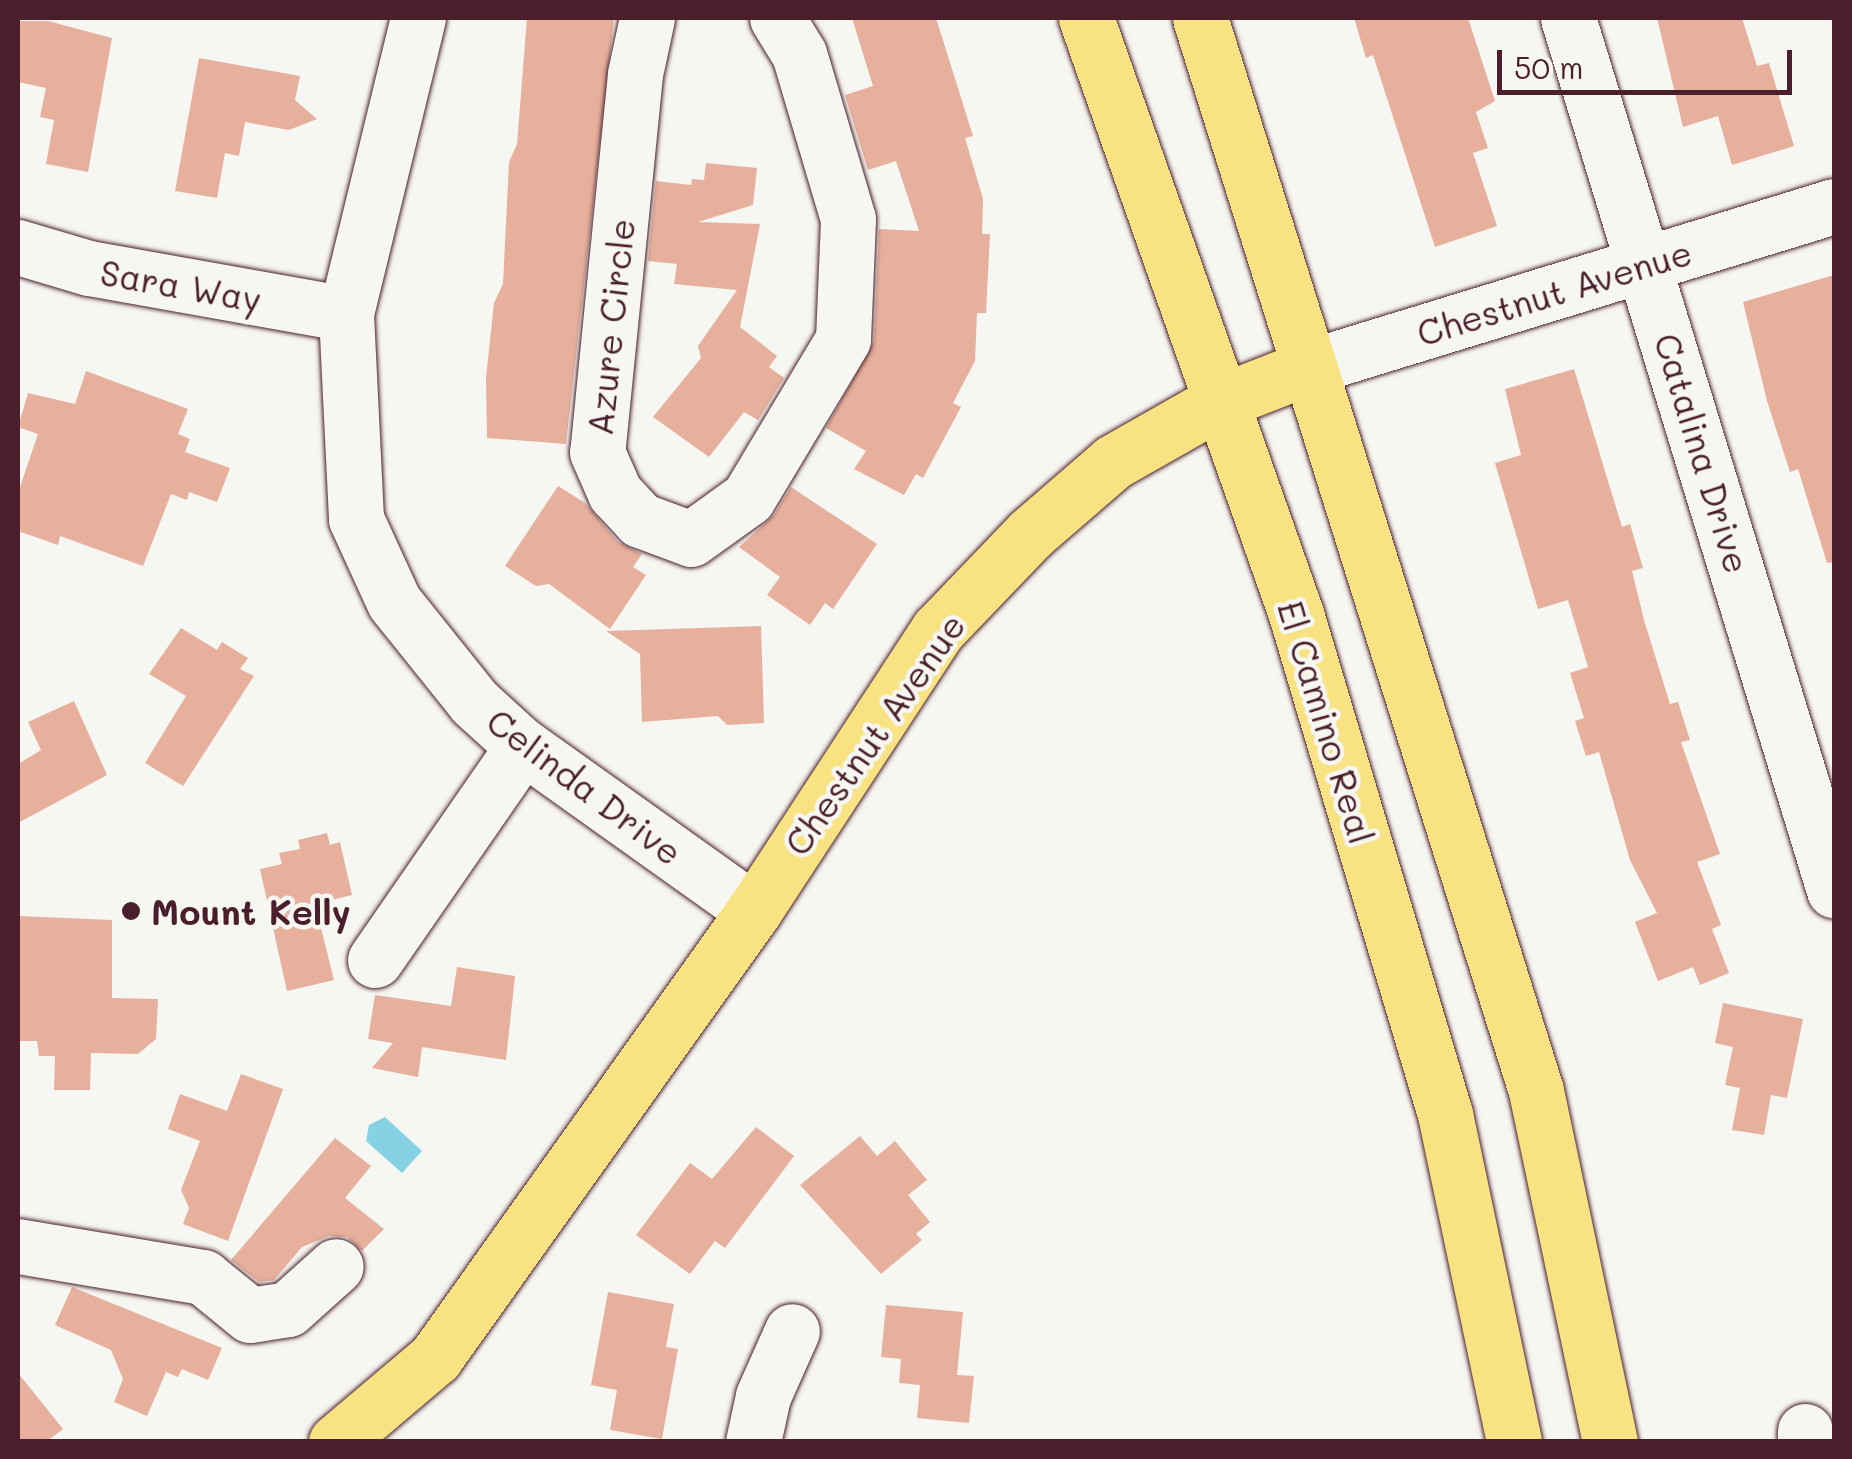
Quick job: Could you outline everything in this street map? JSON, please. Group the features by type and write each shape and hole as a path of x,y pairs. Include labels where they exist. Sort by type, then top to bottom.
{"main road":[{"name":"El Camino Real","path":"1086,18 1217,403 1296,614 1445,1114 1514,1442"},
{"path":"1200,18 1536,1090 1610,1442"},
{"name":"Chestnut Avenue","path":"336,1442 435,1358 754,910 938,630 1113,462 1217,403 1310,367"}],"street":[{"name":"Celinda Drive","path":"418,18 346,314 356,519 394,602 474,702 524,746 754,910"},
{"name":"Azure Circle","path":"647,18 635,74 597,452 614,493 640,520 691,539 748,498 843,339 848,219 799,54 777,18"},
{"name":"Catalina Drive","path":"1568,18 1834,890"},
{"name":"Chestnut Avenue","path":"1310,367 1834,206"},
{"name":"Sara Way","path":"18,247 88,268 346,314"},
{"path":"376,960 524,746"},
{"path":"18,1246 203,1277 250,1316 288,1309 336,1266"},
{"path":"753,1442 762,1396 792,1331"}],"water":[{"path":"385,1117 422,1151 402,1173 366,1141 369,1125"}],"building":[{"path":"527,18 614,18 566,444 487,438 486,378 494,303 503,284 509,162 517,144"},
{"path":"852,18 936,18 973,136 965,138 983,199 982,234 990,234 986,313 977,313 975,361 953,403 961,407 923,478 916,474 904,495 854,469 866,451 826,428 874,341 879,229 919,231 896,161 868,170 845,95 873,86"},
{"path":"1354,18 1468,18 1495,101 1476,112 1488,148 1473,153 1497,226 1435,247 1373,55 1366,58"},
{"path":"1657,18 1742,18 1757,66 1769,63 1794,146 1732,165 1718,116 1683,127"},
{"path":"18,21 48,21 112,38 88,172 46,164 54,120 40,117 46,88 18,82"},
{"path":"199,58 300,76 295,100 317,119 289,130 245,122 239,156 225,153 217,198 175,191"},
{"path":"706,163 757,168 753,205 698,222 760,224 740,327 777,356 769,367 784,378 758,420 744,412 709,457 653,417 701,358 698,346 737,290 674,284 677,264 648,261 656,181 691,185 692,179 704,180"},
{"path":"1834,275 1834,562 1827,563 1798,469 1790,472 1767,401 1743,302"},
{"path":"1574,369 1622,527 1630,524 1643,568 1632,571 1644,620 1670,704 1678,702 1690,740 1681,742 1720,854 1697,862 1721,925 1712,929 1729,973 1700,985 1693,967 1658,981 1635,922 1657,913 1630,860 1599,752 1586,756 1575,721 1584,718 1570,673 1588,667 1568,600 1538,609 1495,463 1521,455 1505,389"},
{"path":"86,371 188,409 178,434 190,439 185,452 230,468 217,502 189,492 187,500 171,494 143,566 60,536 58,545 18,531 18,493 38,434 18,427 28,393 75,404"},
{"path":"558,486 585,503 618,542 642,554 633,567 646,575 610,629 549,584 536,586 505,566"},
{"path":"791,487 877,544 833,609 825,603 810,625 767,595 780,577 739,547 774,515"},
{"path":"761,626 764,723 727,725 718,716 642,722 640,654 606,631"},
{"path":"181,628 217,650 222,642 248,658 240,669 254,676 183,786 145,763 186,696 149,674"},
{"path":"74,701 107,775 18,823 18,764 41,750 28,722"},
{"path":"327,833 330,845 340,842 352,895 315,904 334,980 287,991 260,869 282,864 279,853 300,849 298,840"},
{"path":"18,916 112,920 112,998 158,999 156,1039 138,1054 91,1053 90,1090 54,1090 55,1056 39,1056 37,1041 18,1041"},
{"path":"457,967 515,976 506,1060 422,1047 418,1077 372,1068 393,1043 368,1039 375,995 451,1006"},
{"path":"1723,1003 1803,1019 1787,1098 1771,1095 1764,1135 1732,1130 1740,1088 1725,1085 1733,1047 1715,1043"},
{"path":"241,1074 283,1089 228,1241 183,1224 189,1208 181,1190 200,1141 168,1129 180,1094 227,1111"},
{"path":"756,1127 794,1156 725,1248 715,1241 690,1274 636,1235 690,1163 712,1179"},
{"path":"860,1136 877,1156 895,1141 927,1180 908,1195 930,1222 916,1234 922,1240 881,1274 800,1185"},
{"path":"335,1138 371,1166 345,1198 384,1229 362,1251 347,1237 329,1236 302,1247 274,1280 259,1282 231,1260"},
{"path":"72,1287 222,1348 208,1380 182,1369 178,1377 166,1372 147,1416 114,1402 123,1379 111,1350 55,1325"},
{"path":"608,1292 674,1304 666,1347 678,1349 662,1439 610,1430 617,1390 591,1385"},
{"path":"886,1305 963,1312 957,1375 974,1376 969,1423 917,1418 920,1385 899,1383 901,1359 881,1357"},
{"path":"18,1373 63,1429 46,1442 18,1442"}],"place":[{"name":"Mount Kelly","path":"131,911"}]}
